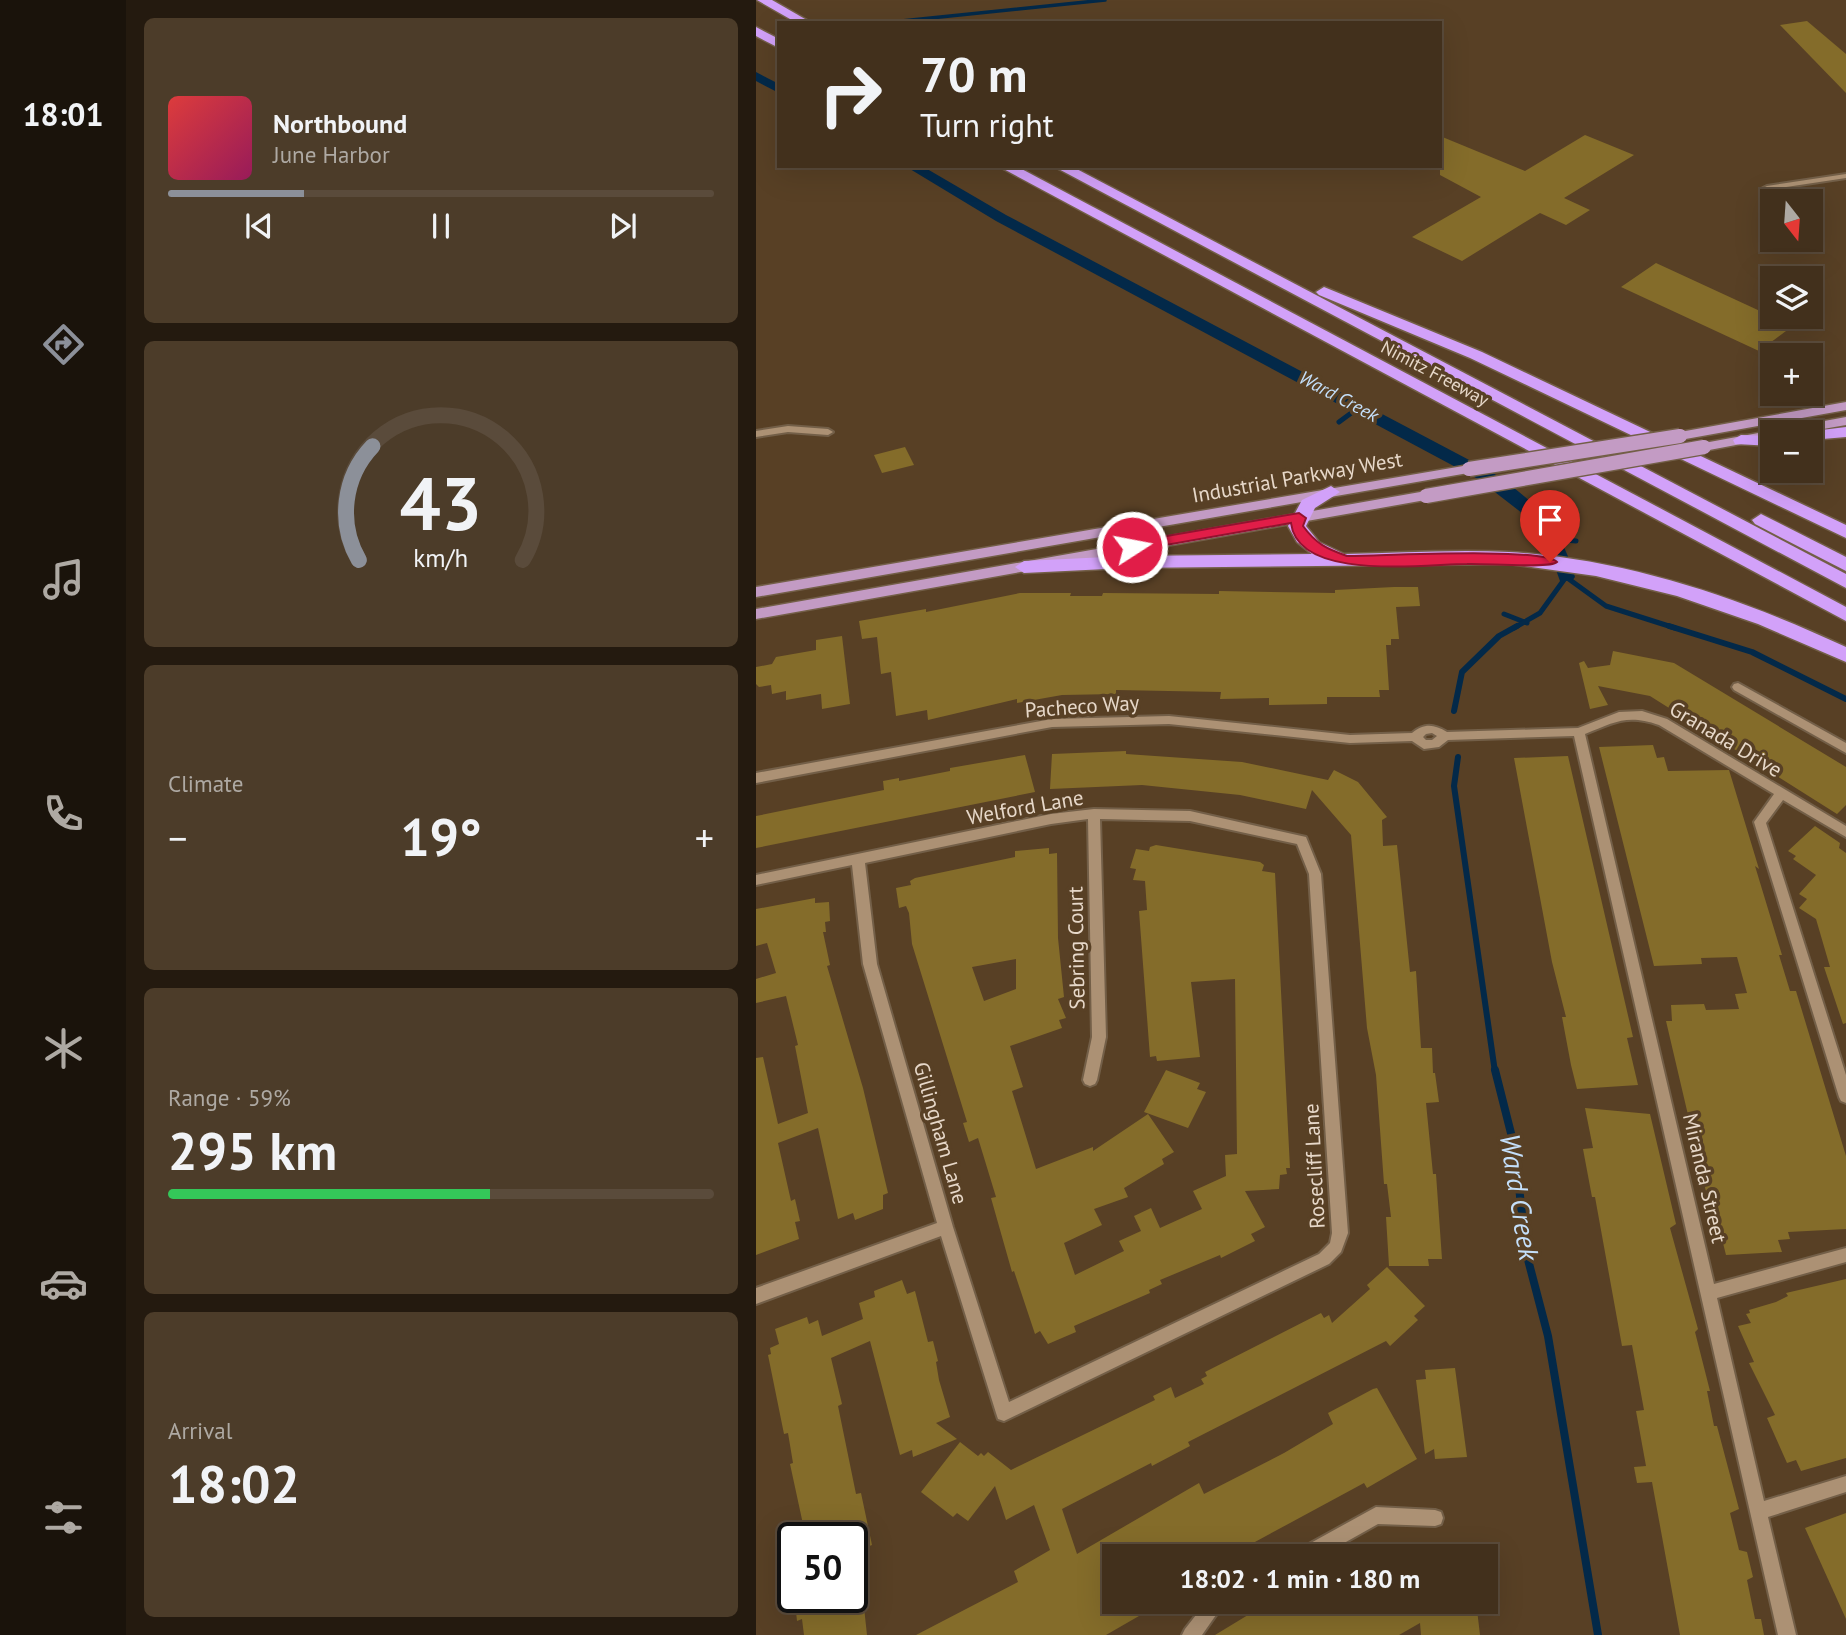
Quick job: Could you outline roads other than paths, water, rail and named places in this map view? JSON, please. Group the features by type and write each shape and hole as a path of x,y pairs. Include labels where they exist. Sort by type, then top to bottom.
{"highway":[{"path":"763,0 802,21"},
{"path":"756,6 783,21"},
{"path":"756,19 777,31"},
{"path":"756,32 777,43"},
{"name":"Nimitz Freeway","path":"1009,168 1846,615"},
{"path":"1035,168 1846,600"},
{"path":"1064,168 1846,582"},
{"name":"Nimitz Freeway","path":"1087,168 1846,565"},
{"path":"1324,292 1476,355 1846,532"},
{"path":"1823,434 1846,432"},
{"path":"1741,440 1760,441"},
{"path":"1331,492 1311,500 1297,526 1308,543 1318,551 1346,561"},
{"path":"1024,567 1127,562 1508,558 1591,568 1662,584 1732,606 1846,654"}],"main road":[{"name":"Industrial Parkway West","path":"756,592 1398,480 1680,436 1846,406"},
{"path":"1823,425 1846,421"},
{"name":"Industrial Parkway West","path":"756,614 1760,436"}],"street":[{"path":"1767,188 1846,176"},
{"path":"756,434 788,429 828,432"},
{"path":"1738,687 1846,749"},
{"name":"Granada Drive","path":"1579,732 1619,716 1642,715 1663,722 1846,832"},
{"name":"Pacheco Way","path":"756,778 1052,723 1169,720 1350,739 1415,737 1424,745 1435,744 1445,736 1579,732"},
{"name":"Miranda Street","path":"1579,732 1787,1635"},
{"path":"1781,794 1760,822 1846,1097"},
{"name":"Welford Lane","path":"756,880 1051,819 1094,814 1190,816 1302,840"},
{"name":"Sebring Court","path":"1090,1080 1099,1037 1094,814"},
{"name":"Rosecliff Lane","path":"1004,1413 1324,1259 1336,1247 1340,1233 1314,874 1302,840"},
{"name":"Gillingham Lane","path":"858,860 870,964 946,1227 1004,1413"},
{"path":"756,1296 946,1227"},
{"path":"1710,1293 1846,1255"},
{"path":"1759,1511 1846,1484"},
{"path":"1325,1544 1376,1514 1435,1518"},
{"path":"1191,1635 1206,1614"}],"waterway":[{"name":"Ward Creek","path":"901,21 1105,0"},
{"name":"Ward Creek","path":"756,76 777,88"},
{"name":"Ward Creek","path":"915,168 1001,218 1484,475 1514,495 1547,528 1561,558 1566,577"},
{"path":"1339,422 1358,408"},
{"path":"1555,539 1576,541"},
{"path":"1524,622 1540,613 1566,577 1606,606 1675,628"},
{"path":"1504,614 1524,622"},
{"name":"Ward Creek","path":"1514,628 1524,622"},
{"name":"Ward Creek","path":"1454,711 1462,672 1499,636 1517,626"},
{"path":"1669,626 1752,652 1846,699"},
{"name":"Ward Creek","path":"1458,757 1454,786 1495,1072"},
{"name":"Ward Creek","path":"1495,1070 1515,1149 1526,1252 1548,1336 1598,1635"}]}
